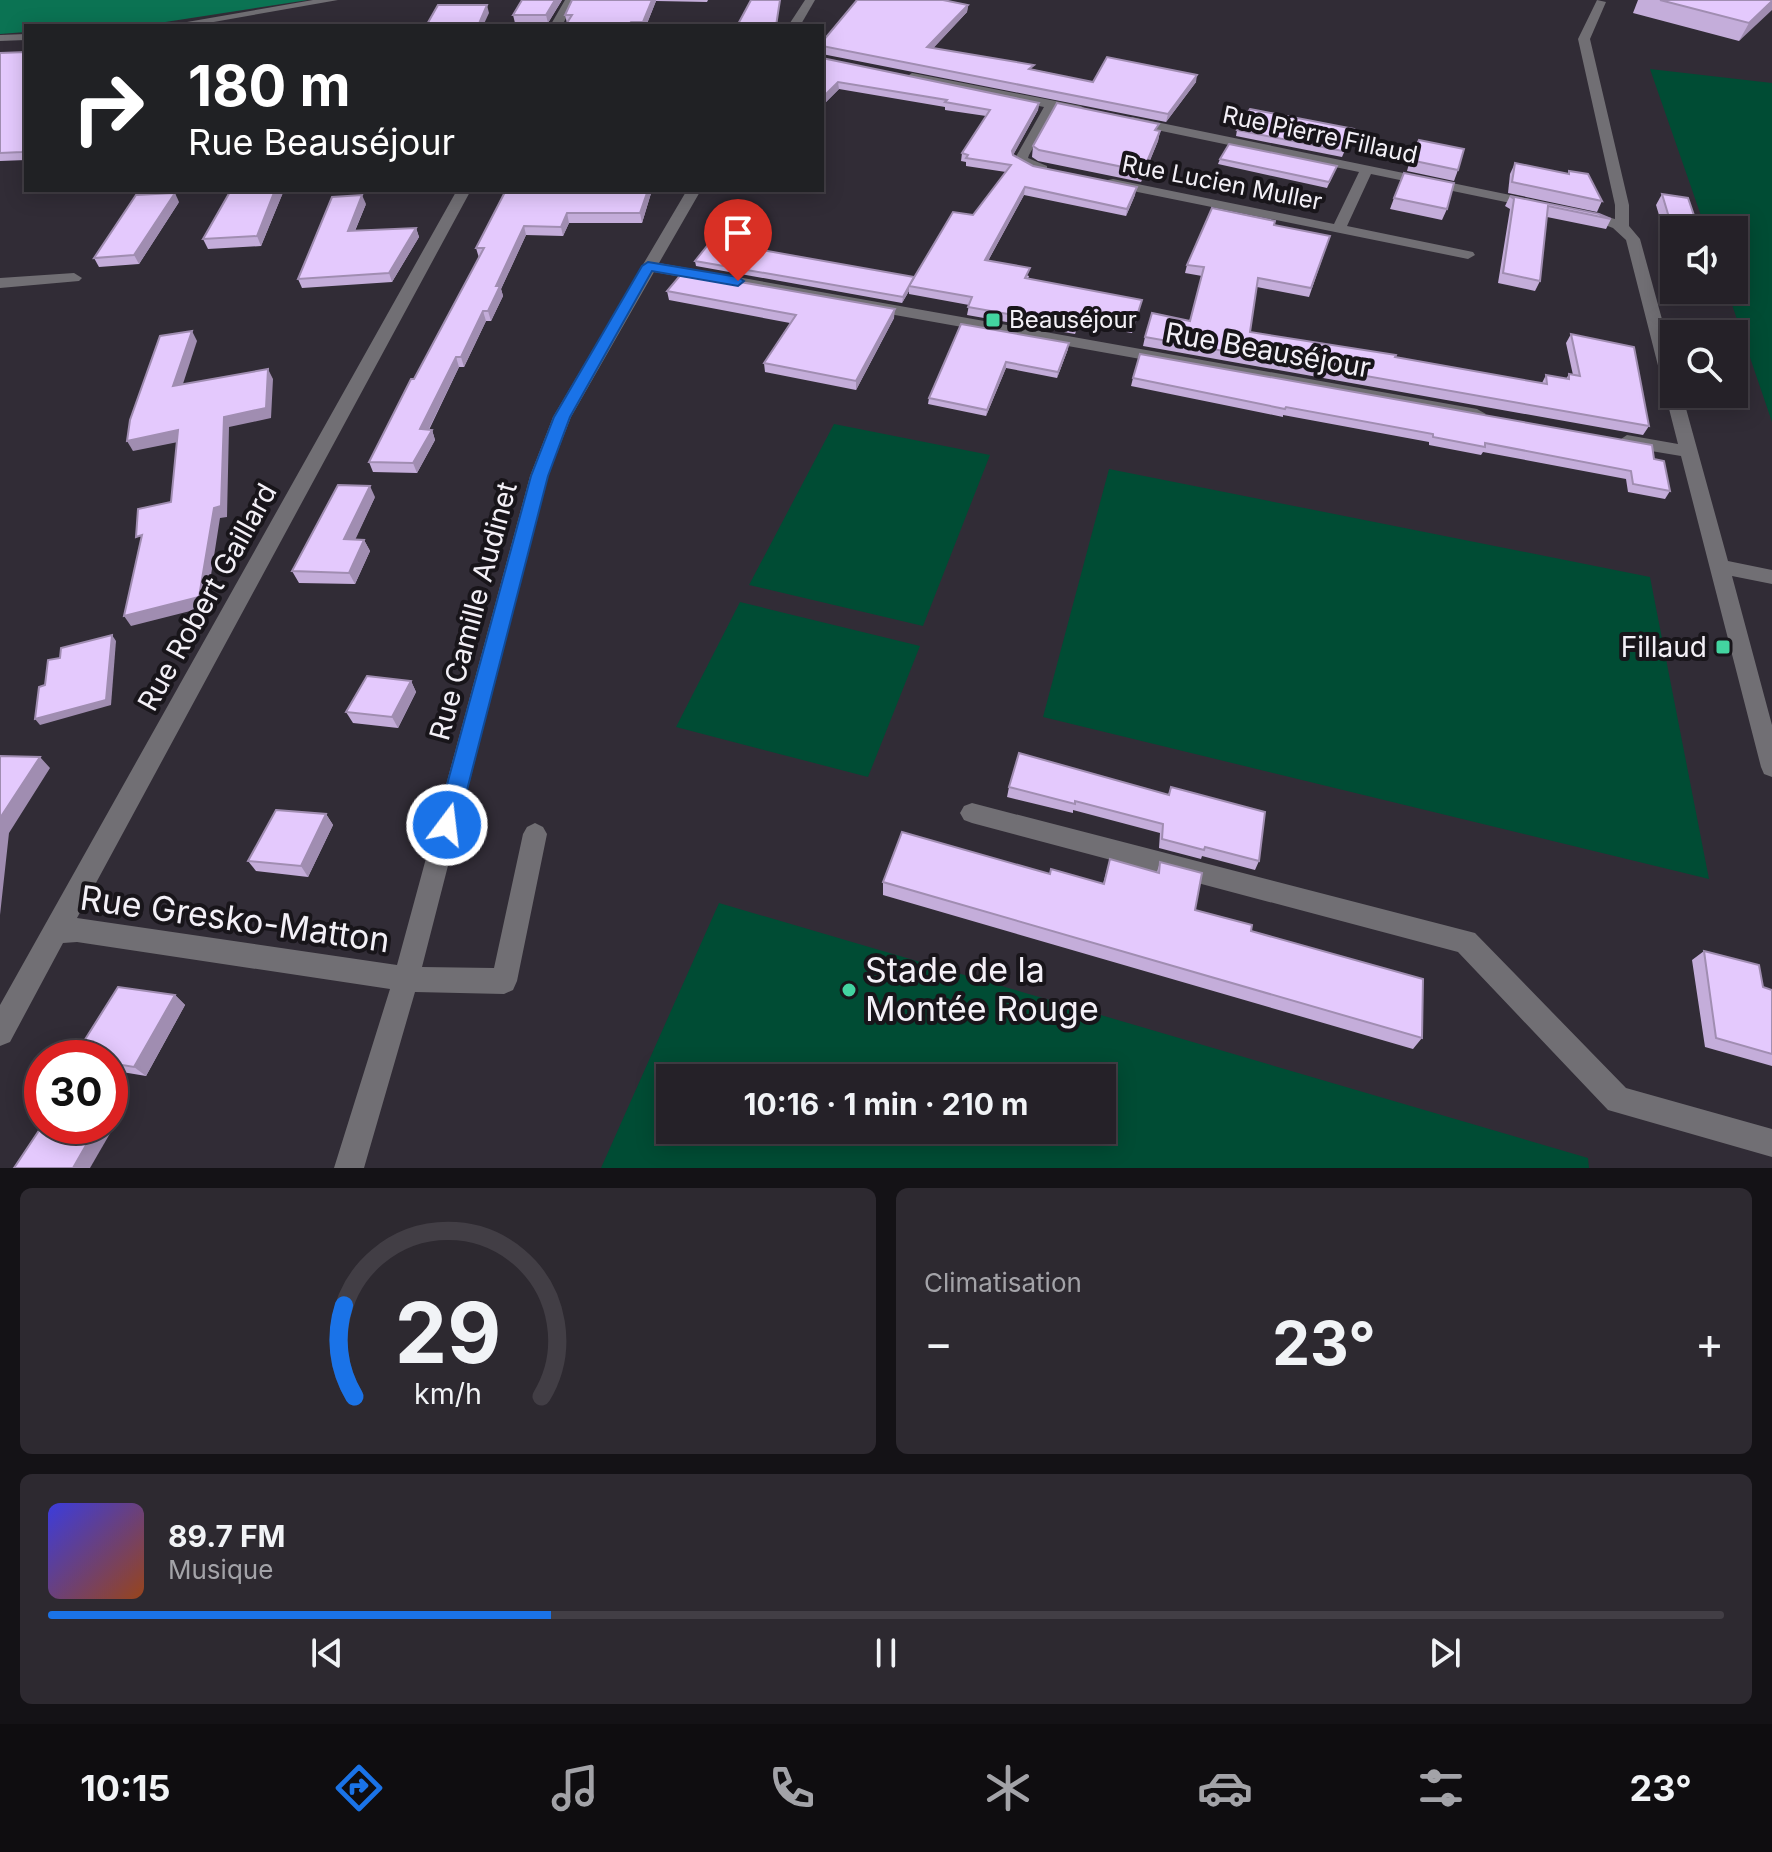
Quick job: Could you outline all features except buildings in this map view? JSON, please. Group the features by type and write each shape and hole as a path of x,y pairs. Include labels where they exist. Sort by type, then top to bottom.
{"street":[{"path":"183,24 333,0"},
{"path":"557,24 570,0"},
{"path":"795,24 810,0"},
{"path":"1601,2 1584,39 1622,205 1622,227"},
{"path":"0,38 24,37"},
{"path":"899,74 1097,114"},
{"path":"1052,104 1021,160 1033,167 1064,173"},
{"name":"Rue Pierre Fillaud","path":"1112,117 1553,208"},
{"name":"Rue Lucien Muller","path":"1339,229 1367,169"},
{"name":"Rue Lucien Muller","path":"1094,179 1468,255"},
{"name":"Rue Robert Gaillard","path":"0,1032 463,192"},
{"name":"Rue Camille Audinet","path":"349,1168 406,979 539,476 562,417 693,192"},
{"path":"1568,211 1622,227 1633,239 1772,767"},
{"name":"Rue Beauséjour","path":"648,266 1487,416"},
{"path":"0,283 74,278"},
{"path":"1612,438 1690,452"},
{"path":"1720,567 1772,577"},
{"path":"972,813 1466,942 1618,1100 1772,1143"},
{"name":"Rue Gresko-Matton","path":"54,931 95,932 406,979 504,981 535,834"}],"green space":[{"path":"0,0 308,0 152,24 24,24 24,32 0,34"},
{"path":"1650,69 1772,83 1772,422 1748,352 1748,320 1737,320 1732,304 1748,304 1748,216 1701,216"},
{"path":"834,424 990,455 923,626 749,585"},
{"path":"1109,469 1650,577 1709,879 1043,717"},
{"path":"740,602 920,646 868,777 676,727"},
{"name":"Stade de la Montée Rouge","path":"719,903 1588,1158 1589,1168 601,1168"}],"place":[{"name":"Beauséjour","path":"993,320"},
{"name":"Fillaud","path":"1723,647"},
{"name":"Stade de la Montée Rouge","path":"849,990"}],"route":[{"path":"447,825 539,476 562,417 589,366 648,266 738,281"}]}
